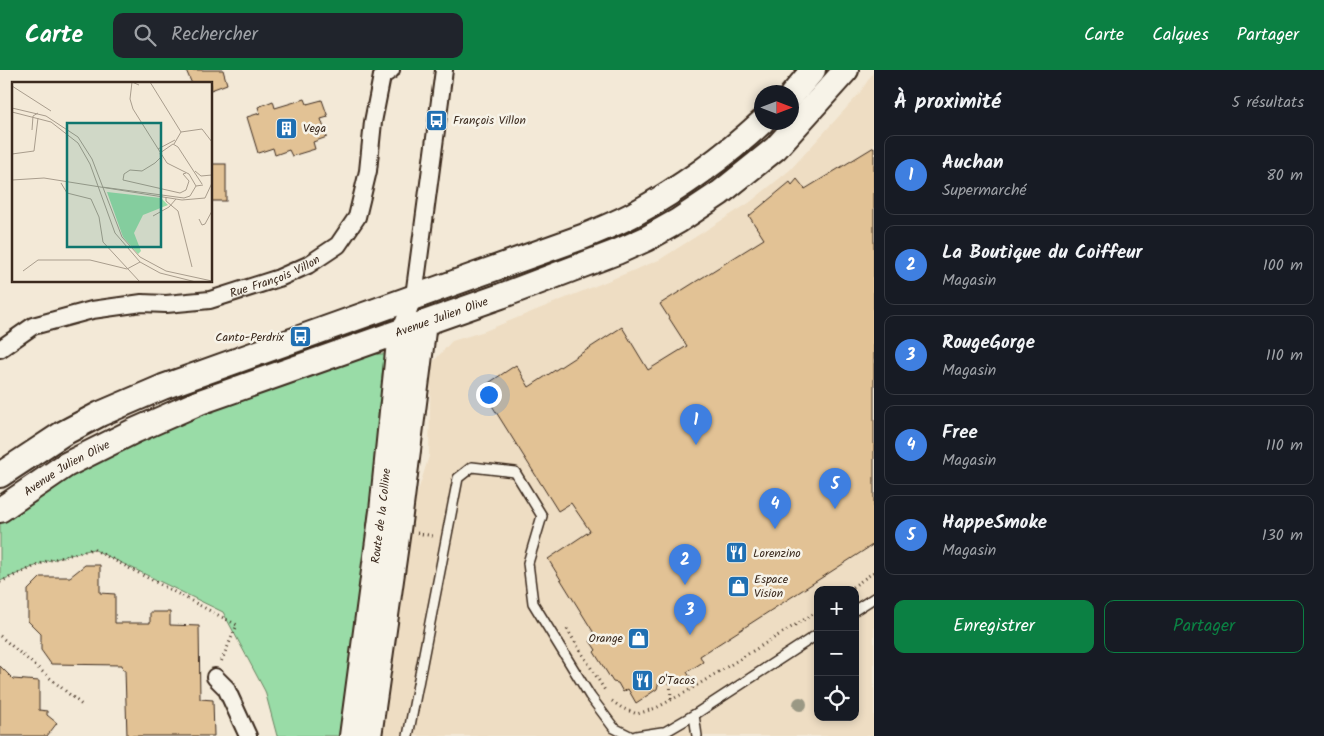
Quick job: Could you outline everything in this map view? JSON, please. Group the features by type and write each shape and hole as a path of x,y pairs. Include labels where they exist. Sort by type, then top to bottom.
{"main road":[{"path":"799,87 813,70"},
{"name":"Avenue Julien Olive","path":"0,510 66,465 134,431 200,402 400,332 617,252 646,239 678,221 720,193 776,148 846,70"},
{"path":"0,475 29,454 100,414 163,387 585,236 633,214 689,181 733,149 754,129"},
{"name":"Route de la Colline","path":"369,736 398,530 424,323"},
{"name":"Route de la Colline","path":"352,736 382,511 400,332"}],"street":[{"name":"Rue François Villon","path":"0,348 33,326 92,310 142,303 166,304 210,300 279,278 308,265 338,245 357,217 368,171 373,122 382,76 391,70"},
{"name":"Route de la Colline","path":"400,332 414,296 444,70"},
{"name":"Route de la Colline","path":"414,296 424,323"},
{"path":"214,677 226,688 248,736"}],"lane":[{"path":"408,736 458,478 472,467 515,472 542,516 528,563 533,604 590,696 614,728 630,736"},
{"path":"859,607 874,598"},
{"path":"636,736 663,735 814,637"},
{"path":"694,715 697,736"}],"path":[{"path":"398,530 446,538"},
{"path":"0,582 48,561 93,548 237,625 214,677"},
{"path":"854,586 874,572"},
{"path":"566,627 611,700 622,708 637,714 656,708 671,700 814,613"},
{"path":"0,636 82,705"},
{"path":"670,678 671,700"}],"shaded area":[{"path":"874,71 874,736 381,736 398,631 414,504 429,456 431,364 452,341 485,331 659,260 749,203 790,170 859,94"}],"green space":[{"path":"367,354 388,354 341,736 277,736 265,691 223,612 93,549 47,561 0,581 0,519 69,470 203,407"}],"building":[{"path":"186,70 223,70 227,84 212,90 212,82 191,82"},
{"name":"Vega","path":"305,99 307,104 322,100 328,117 321,119 327,137 313,142 315,149 292,156 289,150 275,155 273,148 258,153 247,117 260,113 258,107 273,101 275,108"},
{"path":"874,147 874,544 700,656 703,662 687,672 693,682 660,677 657,689 636,703 628,689 623,692 618,683 613,682 594,652 596,650 590,641 597,638 548,559 590,531 571,503 558,511 481,388 516,365 529,387 622,327 648,370 687,346 660,304 764,239 749,216 790,182 792,185 797,179 805,189"},
{"path":"212,164 226,164 226,201 212,201"},
{"path":"85,565 100,565 100,593 115,594 115,623 150,623 150,612 170,612 170,625 199,626 200,699 213,700 214,736 127,736 125,670 123,670 122,665 51,664 41,650 41,634 28,621 28,590 41,577 70,577"},
{"path":"0,666 13,679 39,681 39,710 47,711 47,715 57,723 47,736 0,736"}],"place":[{"name":"François Villon","path":"437,120"},
{"name":"Vega","path":"287,128"},
{"name":"Canto-Perdrix","path":"300,337"},
{"name":"Auchan","path":"696,445"},
{"name":"HappeSmoke","path":"835,509"},
{"name":"Free","path":"775,529"},
{"name":"Lorenzino","path":"737,553"},
{"name":"La Boutique du Coiffeur","path":"685,585"},
{"name":"Espace Vision","path":"738,586"},
{"name":"RougeGorge","path":"690,635"},
{"name":"Orange","path":"639,638"},
{"name":"O'Tacos","path":"642,680"}]}
